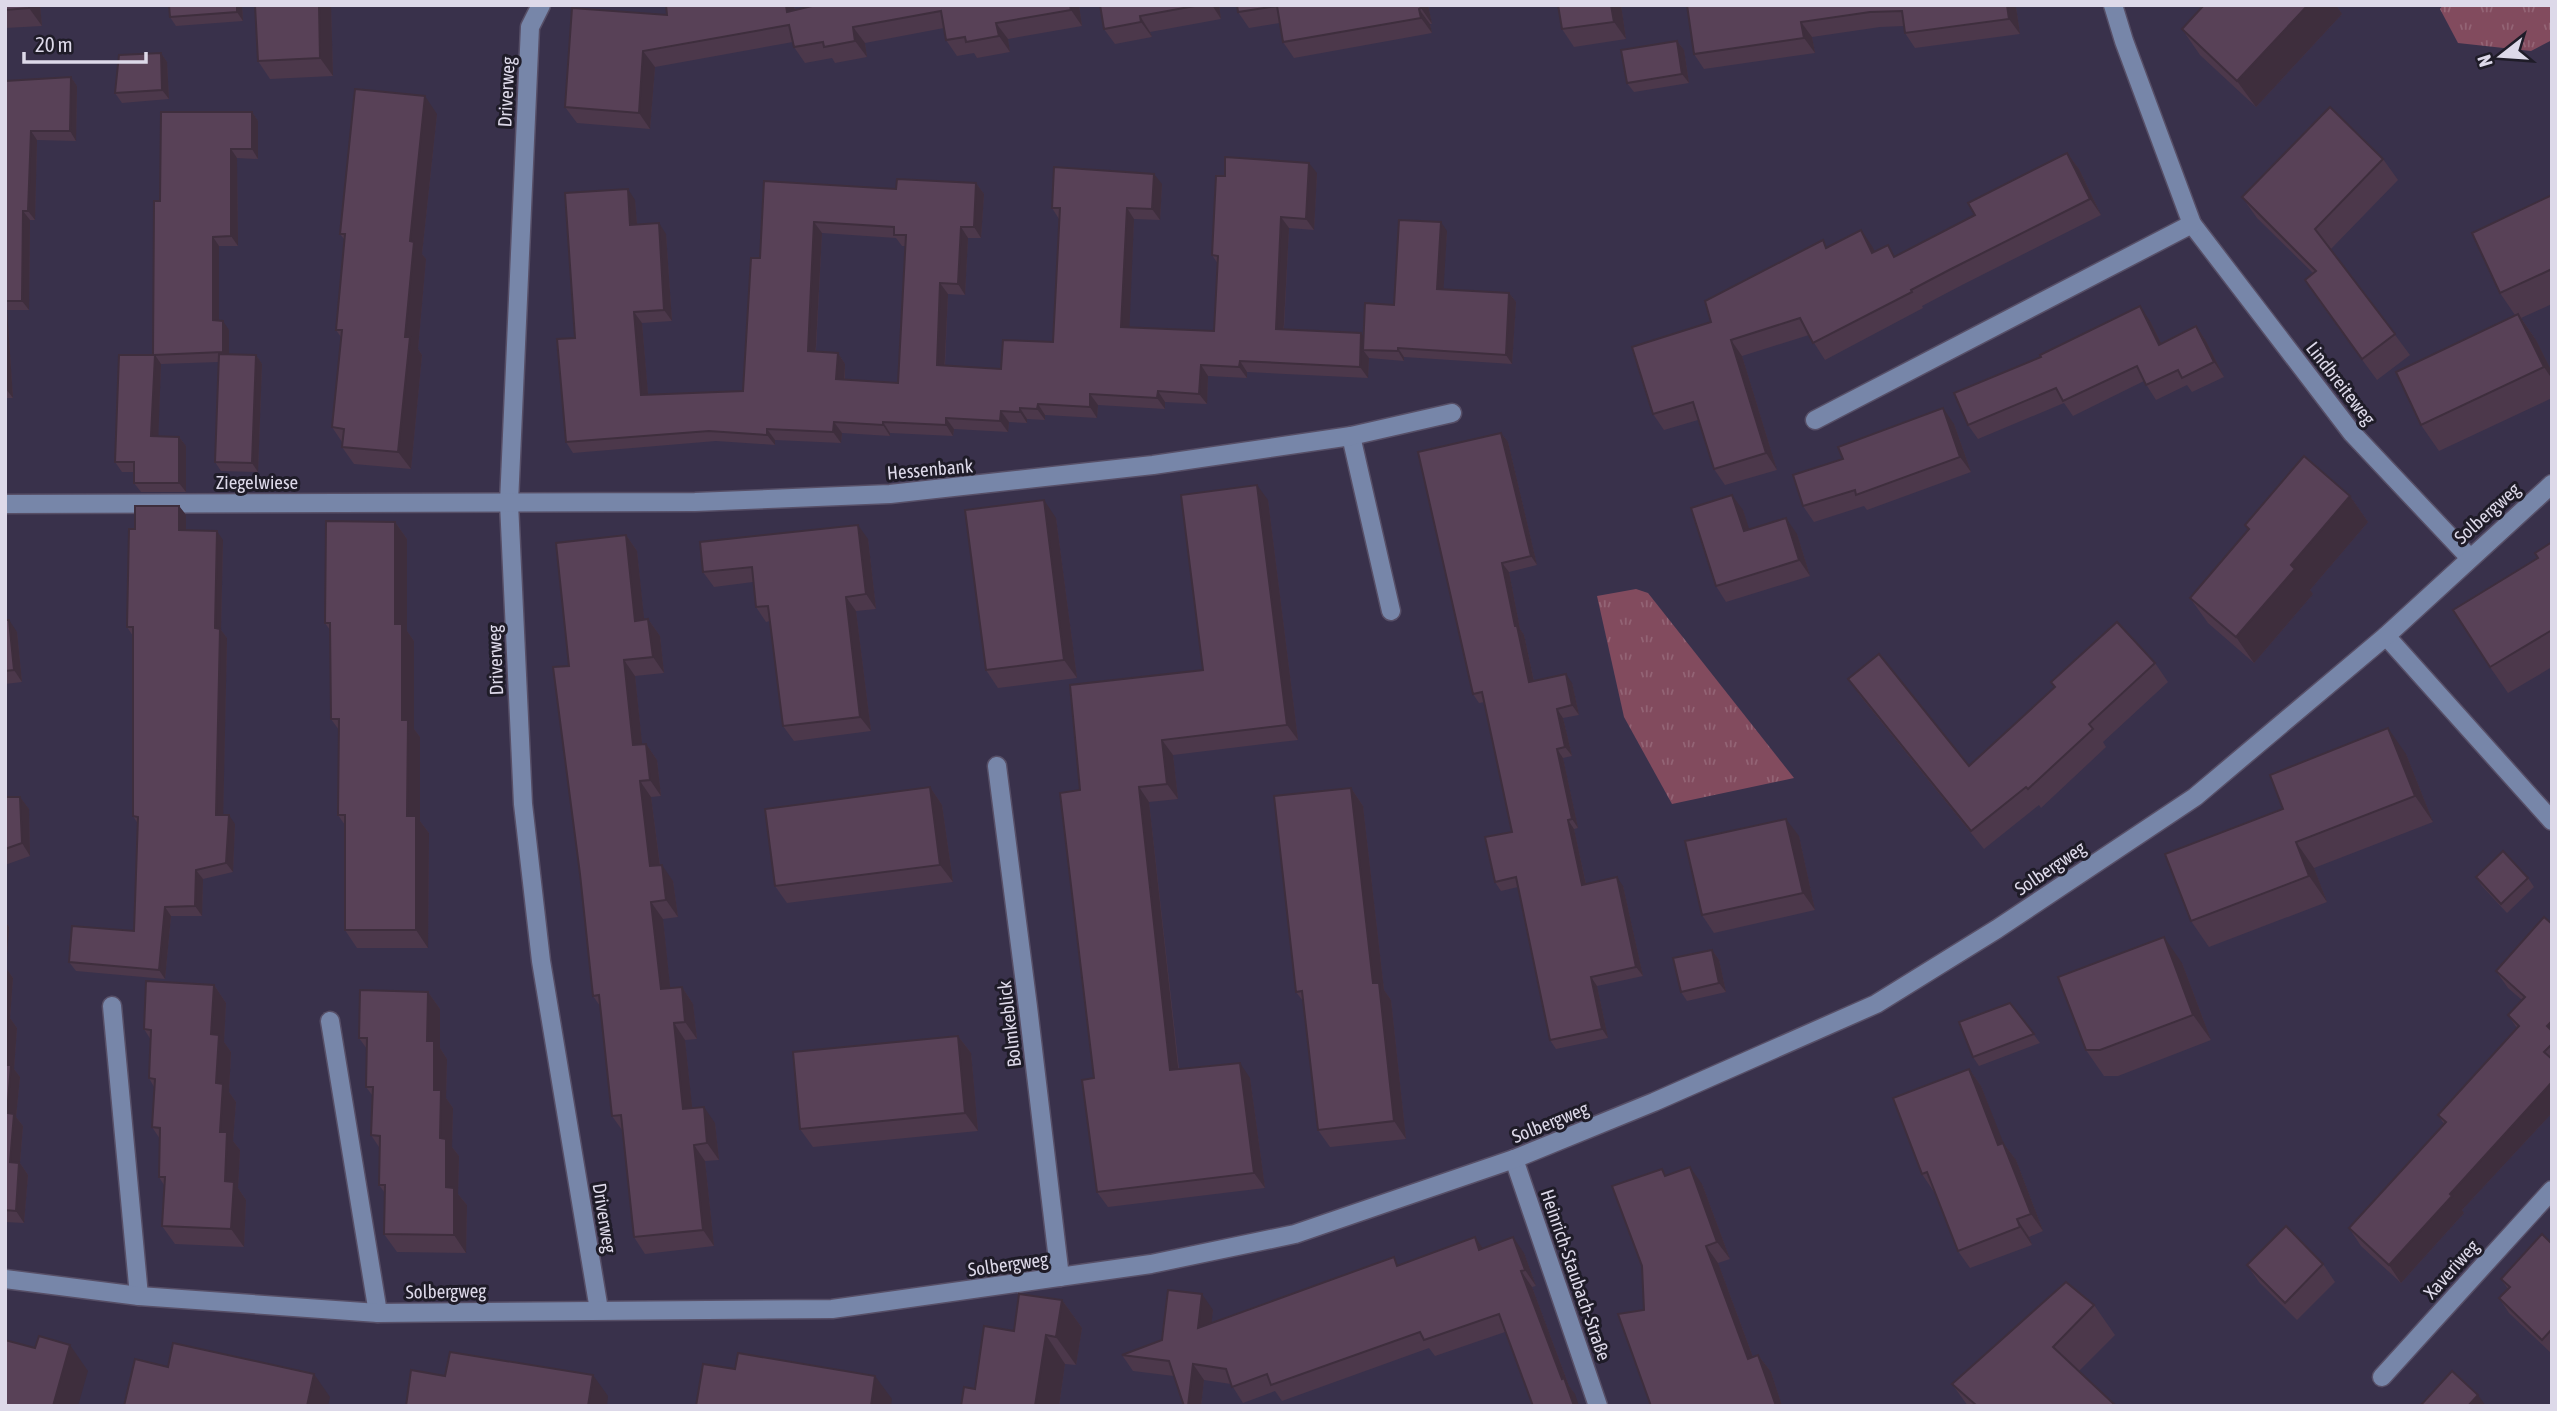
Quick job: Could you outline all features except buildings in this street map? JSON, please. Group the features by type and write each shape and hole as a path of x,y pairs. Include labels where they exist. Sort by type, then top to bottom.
{"street":[{"name":"Driverweg","path":"541,5 530,27 509,503 523,804 541,961 599,1310"},
{"name":"Lindbreiteweg","path":"2113,5 2192,225 2352,433 2469,557"},
{"path":"1815,420 2192,225"},
{"name":"Hessenbank","path":"509,503 695,502 913,492 1153,465 1351,436 1452,413"},
{"path":"1351,436 1391,611"},
{"name":"Solbergweg","path":"5,1279 139,1296 378,1313 832,1310 1151,1264 1294,1234 1514,1159 1654,1102 1876,1004 1997,929 2195,797 2386,636 2469,557 2552,484"},
{"name":"Ziegelwiese","path":"5,504 509,503"},
{"path":"2386,636 2552,821"},
{"name":"Bolmkeblick","path":"997,766 1060,1277"},
{"path":"112,1006 139,1296"},
{"path":"330,1021 378,1313"},
{"name":"Heinrich-Staubach-Straße","path":"1514,1159 1598,1406"},
{"name":"Xaveriweg","path":"2382,1377 2552,1190"}],"green space":[{"path":"2443,5 2552,5 2552,40 2531,51 2458,43 2440,9"},
{"path":"1636,589 1648,593 1794,778 1672,804 1624,717 1597,596"}]}
